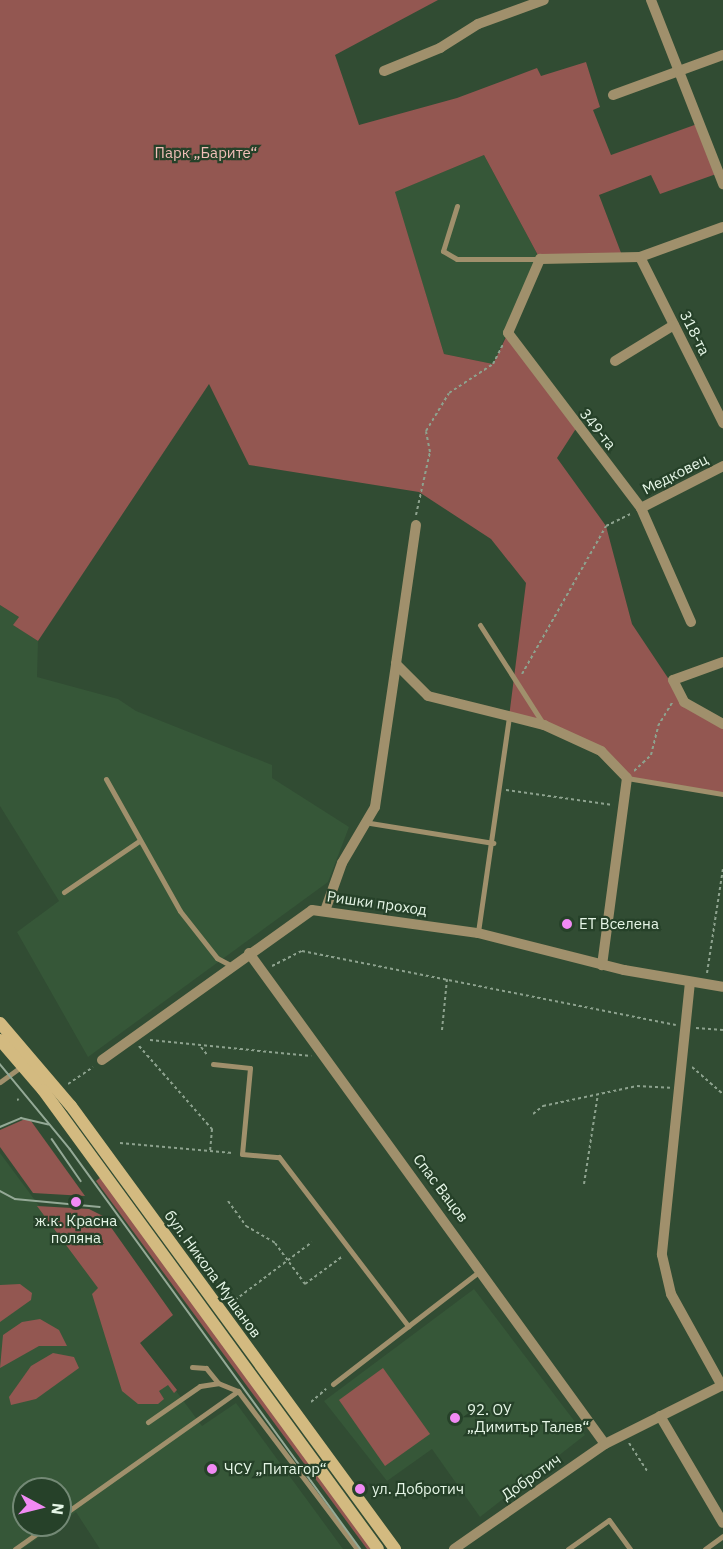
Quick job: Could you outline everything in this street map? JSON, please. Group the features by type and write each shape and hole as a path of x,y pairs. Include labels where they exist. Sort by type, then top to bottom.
{"main road":[{"name":"бул. Никола Мушанов","path":"0,1023 378,1549"},
{"name":"бул. Никола Мушанов","path":"0,1040 27,1061 395,1549"}],"street":[{"path":"384,71 440,48 478,24 544,0"},
{"path":"651,0 723,183"},
{"path":"613,95 723,55"},
{"path":"508,333 540,259 640,257 723,227"},
{"name":"318-та","path":"640,257 723,423"},
{"path":"615,361 674,325"},
{"name":"349-та","path":"508,333 641,508 691,622"},
{"name":"Медковец","path":"641,508 723,466"},
{"path":"326,908 342,863 370,823 416,525"},
{"path":"723,662 673,680 684,702 723,724"},
{"path":"396,664 428,696 544,725 602,751 627,778 602,965"},
{"name":"Ришки проход","path":"102,1060 298,916 326,908 477,933 602,965 723,987"},
{"name":"Спас Вацов","path":"249,953 483,1269 605,1444"},
{"path":"690,982 662,1255 671,1294 723,1385"},
{"name":"Добротич","path":"454,1549 605,1444 723,1385"},
{"path":"660,1416 723,1523"}],"lane":[{"path":"457,206 443,251 457,259 540,259"},
{"path":"480,625 519,680 544,725"},
{"path":"477,933 493,843 509,717"},
{"path":"627,778 723,794"},
{"path":"106,779 139,841 195,932 217,958 232,966"},
{"path":"370,823 493,843"},
{"path":"64,892 139,841"},
{"path":"0,1082 27,1061"},
{"path":"213,1064 250,1068 242,1154 279,1157 408,1326"},
{"path":"333,1384 483,1269"},
{"path":"192,1367 206,1368 218,1383 238,1391 357,1549"},
{"path":"148,1422 200,1386 218,1383"},
{"path":"72,1509 238,1391"},
{"path":"568,1549 609,1520 630,1549"},
{"path":"705,1549 723,1536"},
{"path":"15,1549 32,1537"}],"path":[{"path":"416,525 430,452 426,431 449,393 493,364 508,333"},
{"path":"519,680 606,526 641,508"},
{"path":"627,778 651,755 658,726 673,701 673,680"},
{"path":"500,789 623,807"},
{"path":"705,984 723,869"},
{"path":"263,973 302,951 685,1026 723,1030"},
{"path":"442,1030 447,980"},
{"path":"132,1039 327,1058"},
{"path":"132,1039 212,1130 210,1151"},
{"path":"200,1045 213,1064"},
{"path":"681,1056 723,1094"},
{"path":"66,1085 102,1060"},
{"path":"533,1114 598,1094 637,1086 678,1089"},
{"path":"584,1184 598,1094"},
{"path":"120,1143 242,1154"},
{"path":"228,1202 246,1226 274,1243 305,1284 350,1250"},
{"path":"235,1300 312,1242"},
{"path":"311,1402 333,1384"},
{"path":"624,1434 647,1471"}],"shaded area":[{"path":"484,155 540,259 493,364 444,354 394,192"},
{"path":"0,605 19,617 14,625 38,641 37,677 118,699 136,711 272,765 272,778 349,827 328,882 88,1057 17,932 59,901 0,806"},
{"path":"0,1153 202,1426 236,1403 343,1549 100,1549 76,1512 72,1515 72,1477 12,1477 12,1537 40,1537 22,1549 0,1549"},
{"name":"92. ОУ „Димитър Талев“","path":"474,1289 585,1435 480,1517 432,1449 387,1481 324,1401"}],"green space":[{"name":"Парк „Барите“","path":"0,0 438,0 335,55 359,125 457,98 537,68 541,76 586,62 600,107 593,110 611,155 700,123 719,173 660,194 651,175 599,195 623,258 540,259 484,155 395,192 444,354 493,364 508,333 577,427 557,458 606,526 632,624 684,702 723,724 723,794 627,778 601,751 509,717 526,583 491,539 419,492 249,465 209,384 38,641 13,625 19,617 0,605"},
{"path":"25,1119 31,1121 85,1196 33,1193 0,1147 0,1130"},
{"path":"101,1177 375,1549 367,1549 96,1181"},
{"path":"37,1206 89,1209 103,1216 173,1315 140,1343 177,1390 174,1393 168,1385 159,1391 164,1399 158,1404 138,1404 122,1391 92,1294 98,1288"},
{"path":"20,1284 32,1293 31,1300 0,1322 0,1285"},
{"path":"40,1319 59,1330 67,1346 39,1346 0,1368 3,1335 22,1322"},
{"path":"53,1353 74,1357 79,1368 36,1399 11,1405 9,1397 31,1366"},
{"path":"383,1368 430,1434 385,1466 339,1400"}],"tram line":[{"path":"0,1064 70,1149 361,1549"},
{"path":"0,1127 21,1118 48,1124"},
{"path":"52,1139 81,1181"},
{"path":"0,1191 15,1199 100,1207"}],"place":[{"name":"ЕТ Вселена","path":"567,924"},
{"name":"ж.к. Красна поляна","path":"76,1202"},
{"name":"92. ОУ „Димитър Талев“","path":"455,1418"},
{"name":"ЧСУ „Питагор“","path":"212,1469"},
{"name":"ул. Добротич","path":"360,1489"}]}
